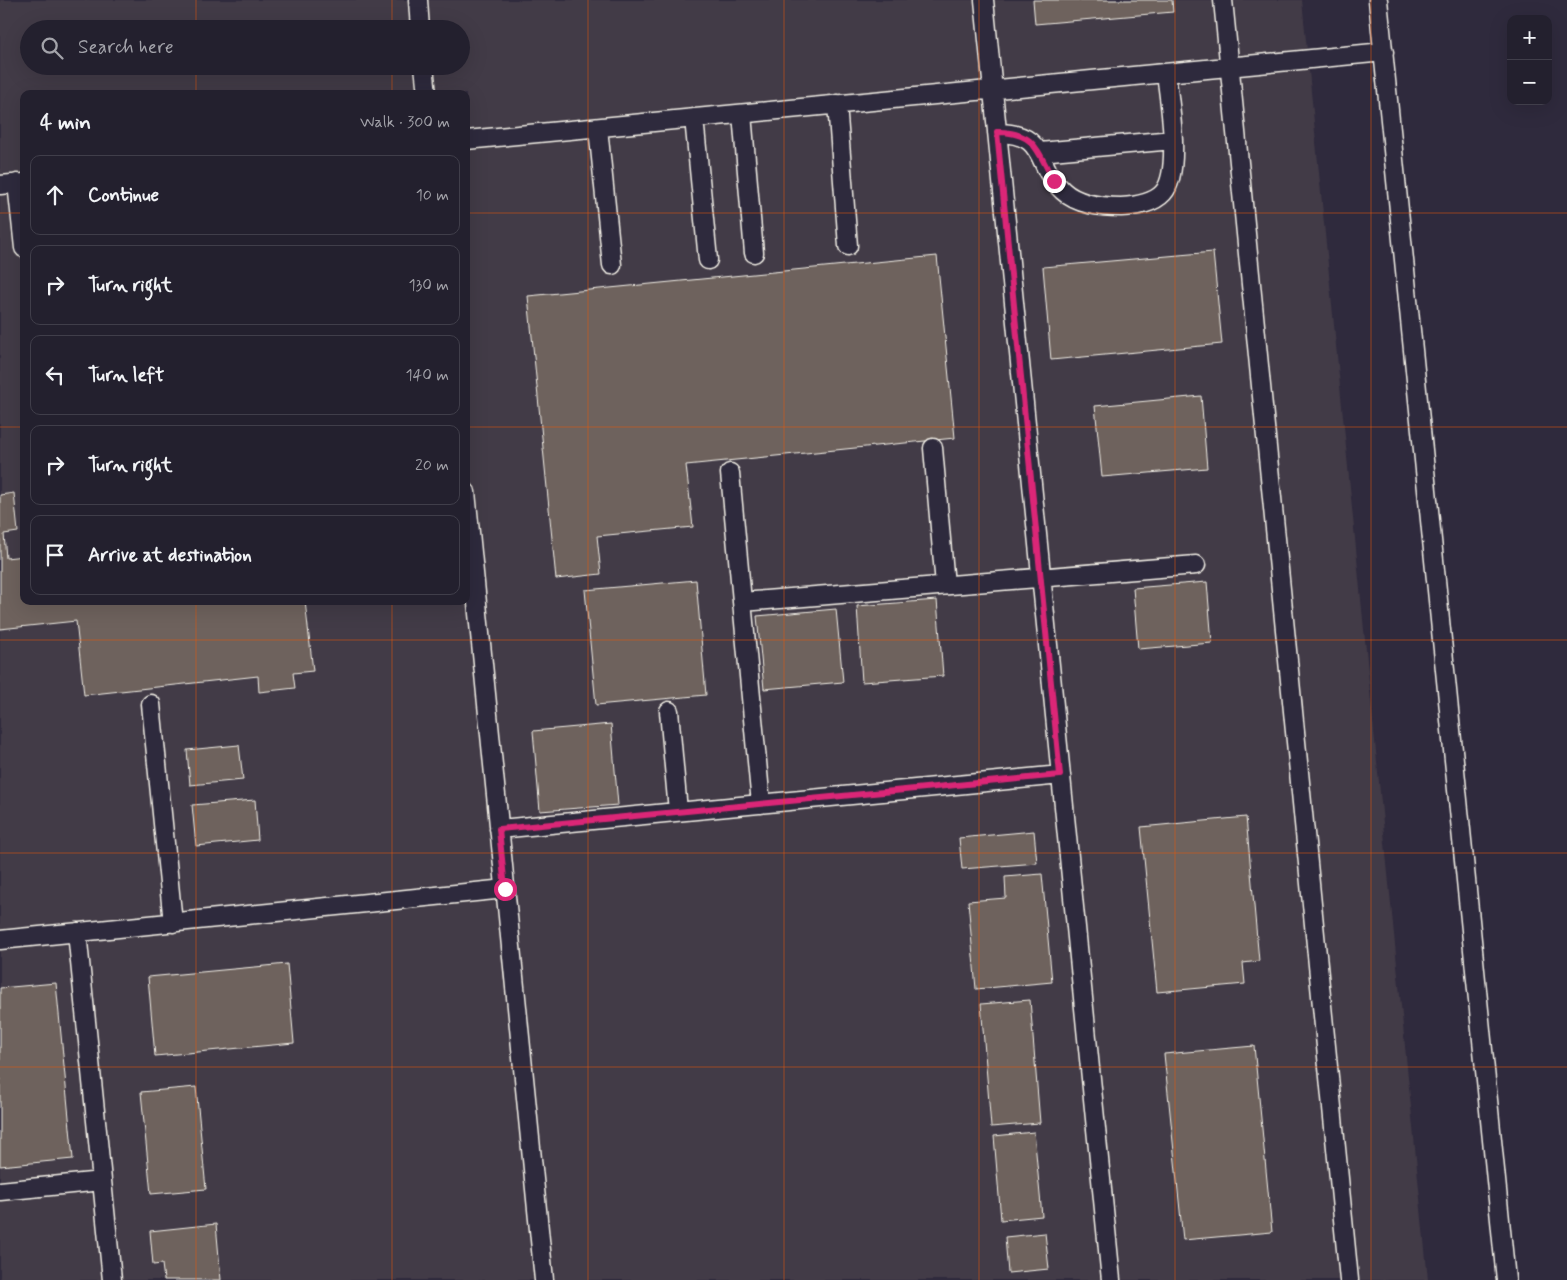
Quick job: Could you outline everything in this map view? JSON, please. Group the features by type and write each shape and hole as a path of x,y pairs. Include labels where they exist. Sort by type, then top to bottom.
{"lane":[{"path":"418,0 419,20"},
{"path":"984,0 1111,1280"},
{"path":"1223,0 1349,1280"},
{"path":"1378,0 1506,1280"},
{"path":"470,140 1384,52"},
{"path":"997,132 1010,132 1032,142 1040,152 1054,181 1064,192 1076,200 1090,204 1124,207 1149,203 1163,193 1168,185 1170,176 1173,140 1166,73"},
{"path":"425,75 427,90"},
{"path":"838,104 848,246"},
{"path":"742,114 754,252"},
{"path":"694,118 708,260"},
{"path":"598,128 612,265"},
{"path":"1040,152 1173,140"},
{"path":"14,184 20,222"},
{"path":"932,448 945,585"},
{"path":"730,473 761,804"},
{"path":"470,542 544,1280"},
{"path":"742,602 1196,565"},
{"path":"151,704 173,923"},
{"path":"669,711 678,812"},
{"path":"499,829 1060,775"},
{"path":"0,940 505,889"},
{"path":"77,932 112,1280"},
{"path":"0,1191 102,1181"}],"shaded area":[{"path":"0,0 1302,0 1428,1280 0,1280"}],"building":[{"path":"1033,0 1172,0 1173,12 1035,24"},
{"path":"1213,252 1222,344 1051,360 1043,267"},
{"path":"937,256 955,438 686,465 693,527 597,536 601,574 556,579 528,296"},
{"path":"1201,396 1207,468 1102,477 1095,406"},
{"path":"14,493 18,532 4,534 6,558 20,556 20,605 305,605 313,671 293,673 295,688 259,692 258,676 84,695 76,621 0,629 0,495"},
{"path":"696,580 706,695 596,705 585,590"},
{"path":"1207,582 1212,643 1138,649 1133,588"},
{"path":"937,600 943,676 862,682 857,606"},
{"path":"836,609 843,682 764,689 757,616"},
{"path":"611,724 618,805 540,811 533,731"},
{"path":"239,745 243,780 190,785 187,750"},
{"path":"255,800 258,840 196,846 192,805"},
{"path":"1246,817 1259,961 1243,963 1245,984 1157,992 1141,827"},
{"path":"1034,831 1037,863 962,869 959,838"},
{"path":"1042,874 1052,982 976,989 968,901 1006,898 1005,877"},
{"path":"287,964 294,1043 155,1056 148,977"},
{"path":"56,983 73,1159 0,1166 0,988"},
{"path":"1030,1000 1040,1123 991,1127 981,1004"},
{"path":"1254,1046 1272,1232 1183,1240 1164,1054"},
{"path":"196,1087 206,1189 151,1194 141,1092"},
{"path":"1034,1132 1042,1216 1001,1220 994,1136"},
{"path":"216,1224 221,1280 164,1280 162,1264 153,1265 150,1231"},
{"path":"1045,1233 1049,1269 1008,1273 1005,1237"}],"route":[{"path":"505,889 499,829 1060,775 997,132 1010,132 1032,142 1040,152 1054,181"}]}
